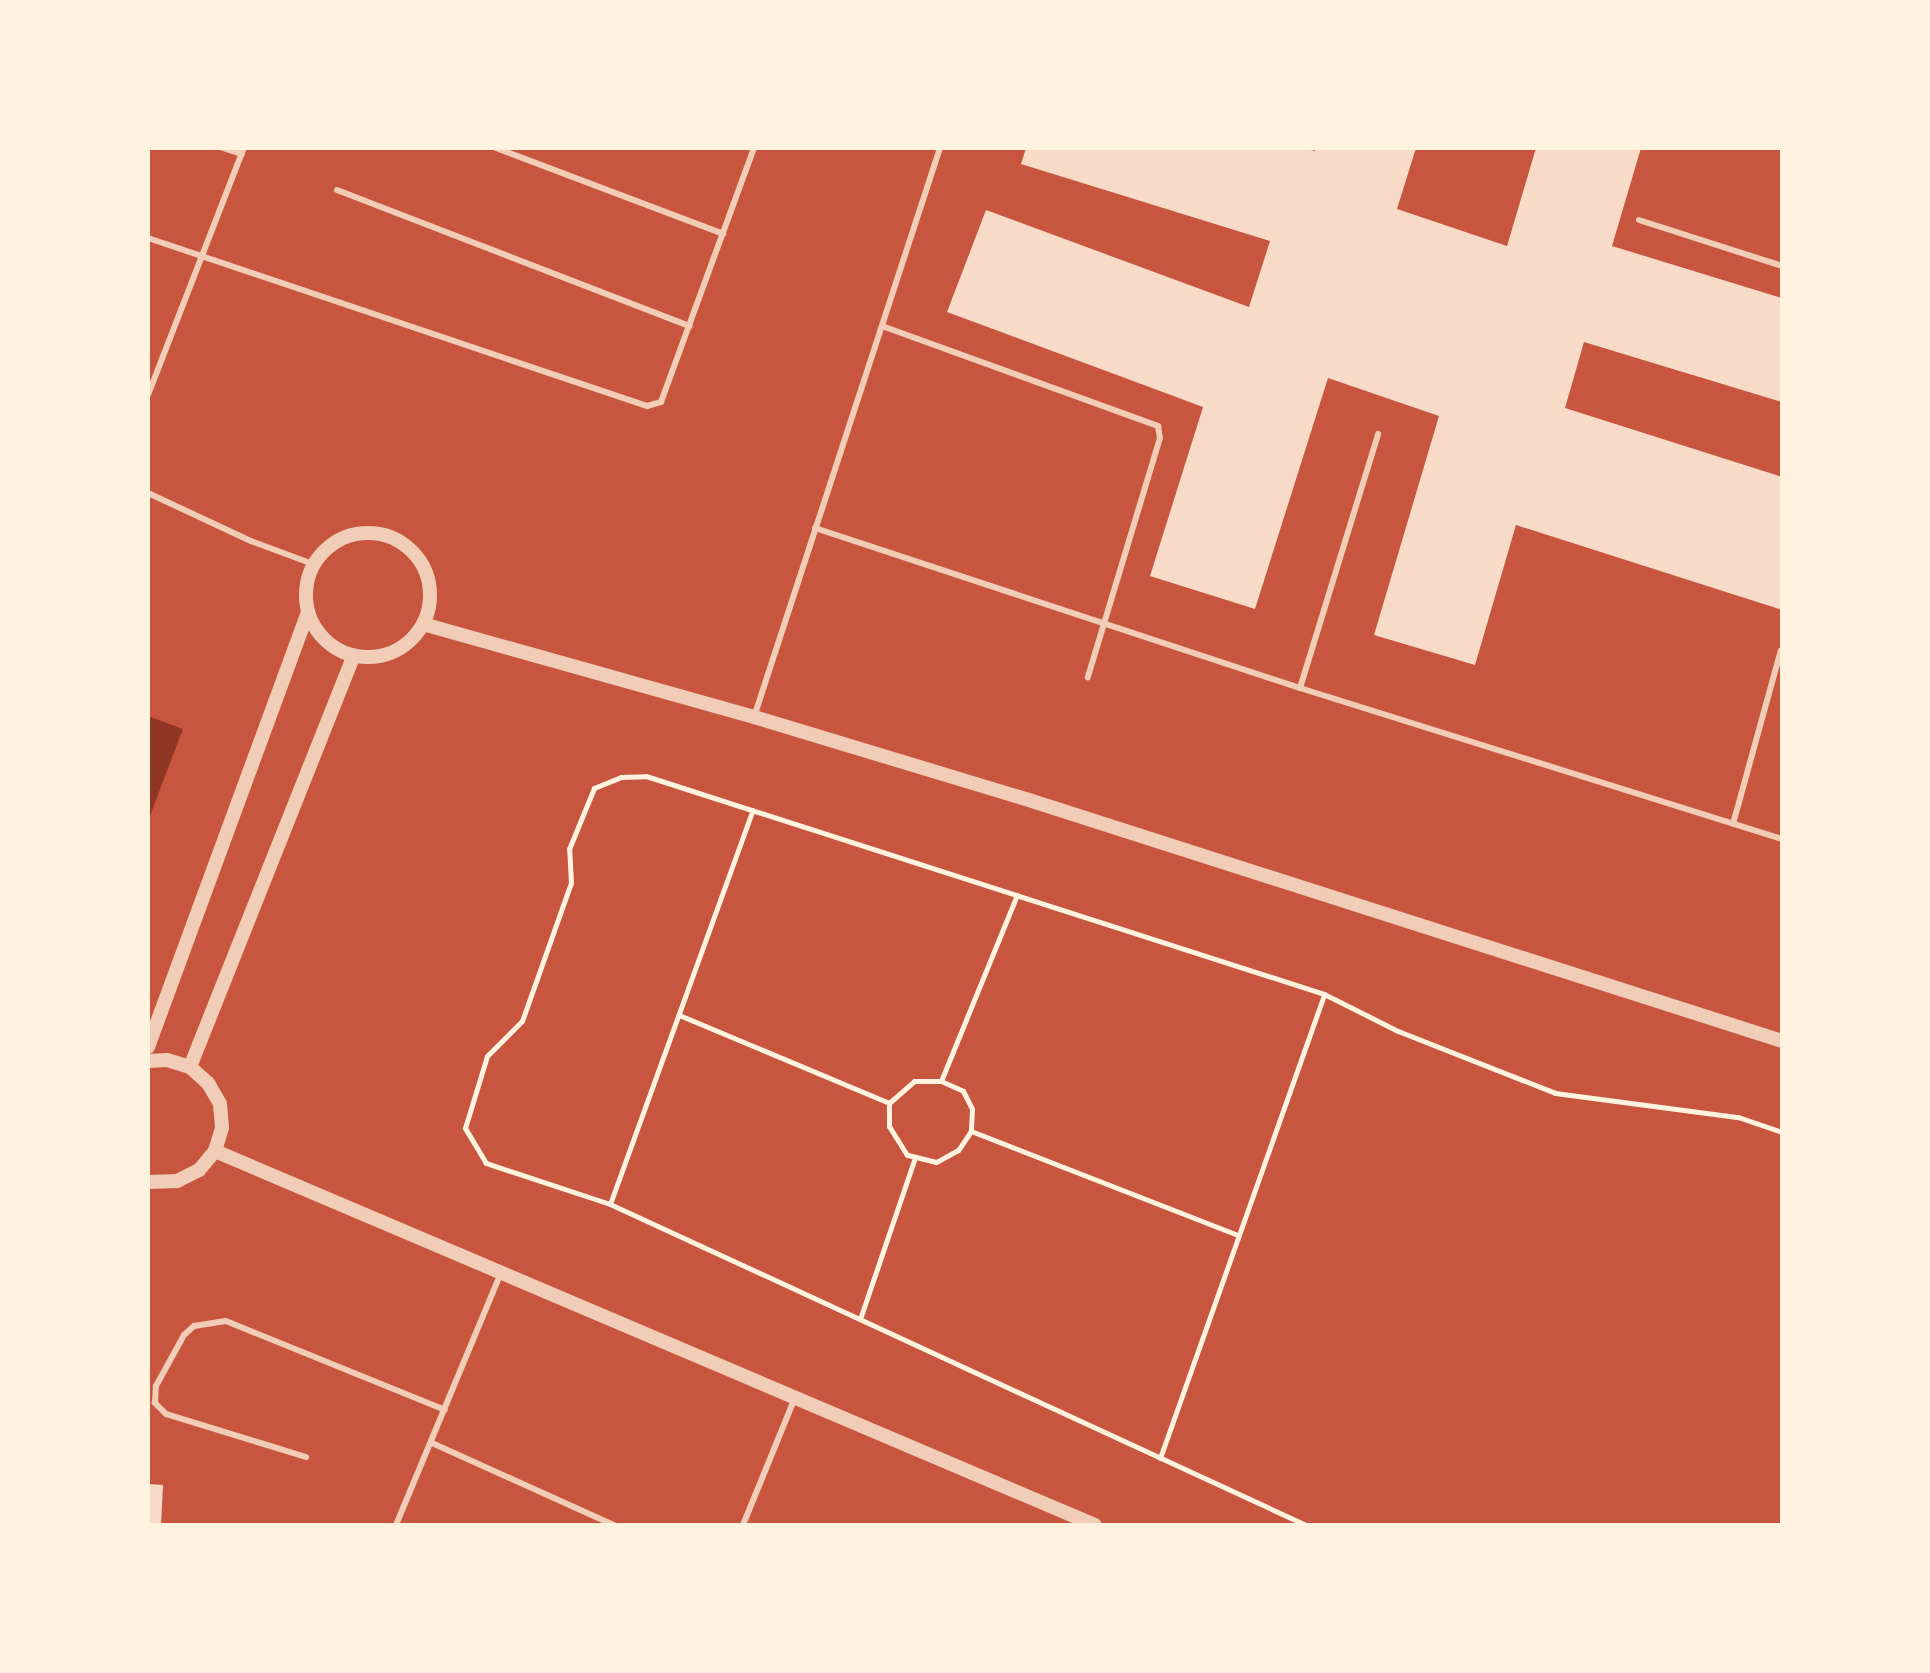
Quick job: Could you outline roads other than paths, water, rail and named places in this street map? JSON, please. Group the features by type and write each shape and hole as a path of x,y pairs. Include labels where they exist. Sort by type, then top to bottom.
{"street":[{"path":"148,1047 308,612 307,579 313,564 327,548 345,536 367,533 388,536 407,546 421,562 429,582 430,603 423,624 410,640 394,651 374,656 354,655 325,639 308,612"},
{"path":"423,624 754,717 1032,801 1782,1041"},
{"path":"190,1067 354,655"},
{"path":"148,1061 167,1060 190,1067 208,1083 220,1104 222,1128 215,1151 199,1170 177,1181 150,1184"},
{"path":"215,1151 1095,1525"}],"lane":[{"path":"148,395 243,151 223,148"},
{"path":"496,148 723,234"},
{"path":"148,238 647,406 661,402 754,148"},
{"path":"754,717 940,148"},
{"path":"337,190 690,326"},
{"path":"1639,220 1782,266"},
{"path":"882,326 1158,426 1160,438 1088,677"},
{"path":"1300,688 1378,434"},
{"path":"148,493 251,541 313,564"},
{"path":"815,528 1300,688 1782,839"},
{"path":"1733,824 1781,650"},
{"path":"396,1525 502,1271"},
{"path":"306,1457 166,1414 155,1403 156,1386 184,1335 194,1326 226,1321 445,1410"},
{"path":"743,1525 795,1396"},
{"path":"432,1443 614,1525"}]}
